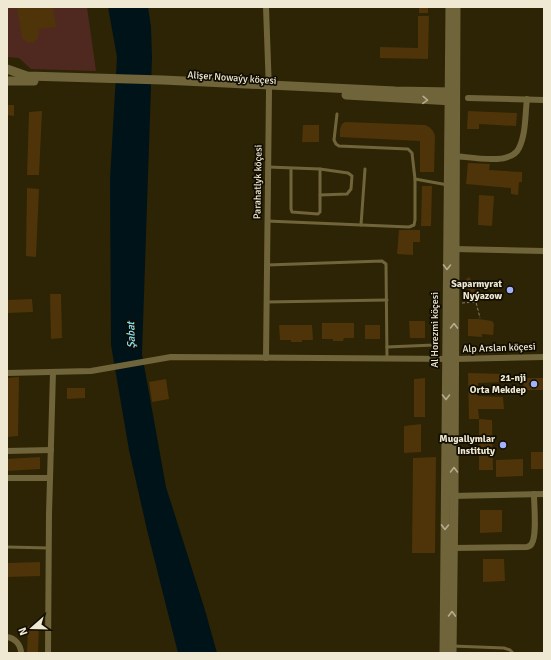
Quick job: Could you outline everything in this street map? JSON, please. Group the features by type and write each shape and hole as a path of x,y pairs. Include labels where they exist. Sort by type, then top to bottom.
{"street":[{"name":"Parahatlyk köçesi","path":"266,7 269,89 266,358"},
{"name":"Al Horezmi köçesi","path":"450,7 455,156 455,250 450,359"},
{"name":"Al Horezmi köçesi","path":"444,653 450,496 448,185 456,7"},
{"name":"Alişer Nowaýy köçesi","path":"7,69 27,76 163,82 269,89 395,91 452,96"},
{"name":"Alişer Nowaýy köçesi","path":"7,81 107,80"},
{"path":"468,98 544,100"},
{"path":"455,156 499,159 509,157 517,152 523,137 527,100"},
{"path":"455,250 544,251"},
{"name":"Alp Arslan köçesi","path":"7,373 91,371 171,357 450,359 544,357"},
{"path":"48,653 53,372"},
{"path":"7,451 51,450"},
{"path":"7,478 50,478"},
{"path":"453,548 531,546 533,543 534,531 534,494"},
{"path":"450,496 544,494"},
{"name":"Al Horezmi köçesi","path":"450,496 453,548 452,649"},
{"path":"7,637 11,637 19,645 21,653"}],"lane":[{"path":"267,221 410,227 414,225 416,180 412,152 408,149 339,146 334,140 337,114"},
{"path":"268,167 320,169 348,172 352,176 352,189 347,194 320,195"},
{"path":"291,168 292,212 318,214 320,212 320,169"},
{"path":"361,225 365,169"},
{"path":"416,180 448,185"},
{"path":"267,265 382,261 386,264 387,359"},
{"path":"266,302 387,300"},
{"path":"387,347 434,345 434,321"},
{"path":"7,547 49,548"},
{"path":"452,649 504,648 513,653"}],"path":[{"path":"461,303 476,302 480,318"}],"shaded area":[{"path":"7,7 87,7 96,71 31,69 19,58 7,57"}],"water":[{"name":"Şabat","path":"108,7 148,7 151,27 152,57 142,354 166,487 217,653 178,653 147,530 129,450 111,345 110,179 117,57"}],"building":[{"path":"17,7 53,7 56,27 39,29 38,38 33,43 27,42 22,38"},
{"path":"419,7 428,7 428,13 419,13"},
{"path":"418,16 429,16 428,59 380,58 380,47 418,48"},
{"path":"7,105 14,105 14,116 7,115"},
{"path":"42,111 39,175 27,175 29,112"},
{"path":"468,111 517,113 516,126 479,124 479,129 467,129"},
{"path":"345,122 425,125 429,127 435,136 434,172 420,172 420,141 340,137 340,129 342,124"},
{"path":"303,125 319,125 319,142 302,142"},
{"path":"468,163 490,164 489,170 522,172 522,182 519,182 518,195 511,194 511,188 466,184"},
{"path":"422,186 432,186 431,226 421,226"},
{"path":"27,188 39,189 36,257 26,256"},
{"path":"479,195 494,196 492,226 478,225"},
{"path":"399,230 420,230 420,242 413,242 413,255 397,254"},
{"path":"469,277 474,283 475,288 469,301 466,298 469,292 469,284 466,279"},
{"path":"50,294 61,294 62,338 51,339"},
{"path":"32,299 33,312 7,313 7,300"},
{"path":"468,319 492,321 494,324 493,335 482,334 482,337 468,336"},
{"path":"409,321 425,321 425,338 410,338"},
{"path":"322,323 354,323 354,338 344,338 343,341 322,339"},
{"path":"279,325 312,325 313,340 291,342 291,340 280,340"},
{"path":"365,325 380,325 380,339 365,339"},
{"path":"468,373 504,374 504,382 478,383 478,396 503,397 504,409 478,409 479,419 469,419"},
{"path":"19,377 18,436 7,437 7,378"},
{"path":"425,378 425,417 414,417 414,379"},
{"name":"21-nji Orta Mekdep","path":"524,378 544,378 544,390 523,390"},
{"path":"166,379 169,399 152,402 149,382"},
{"path":"67,388 85,388 85,398 67,399"},
{"path":"479,419 492,420 493,470 479,470"},
{"path":"421,424 421,452 404,453 404,426"},
{"path":"531,452 544,452 544,469 531,469"},
{"path":"40,457 40,469 7,471 7,459"},
{"path":"436,457 435,553 412,553 413,458"},
{"path":"523,459 523,476 496,477 496,460"},
{"path":"480,510 502,510 502,532 480,533"},
{"path":"483,559 504,559 505,581 483,582"},
{"path":"40,562 40,576 7,577 7,563"},
{"path":"28,626 39,626 38,653 27,653"}],"place":[{"name":"Saparmyrat Nyýazow","path":"510,290"},
{"name":"21-nji Orta Mekdep","path":"534,384"},
{"name":"Mugallymlar Instituty","path":"503,445"}]}
